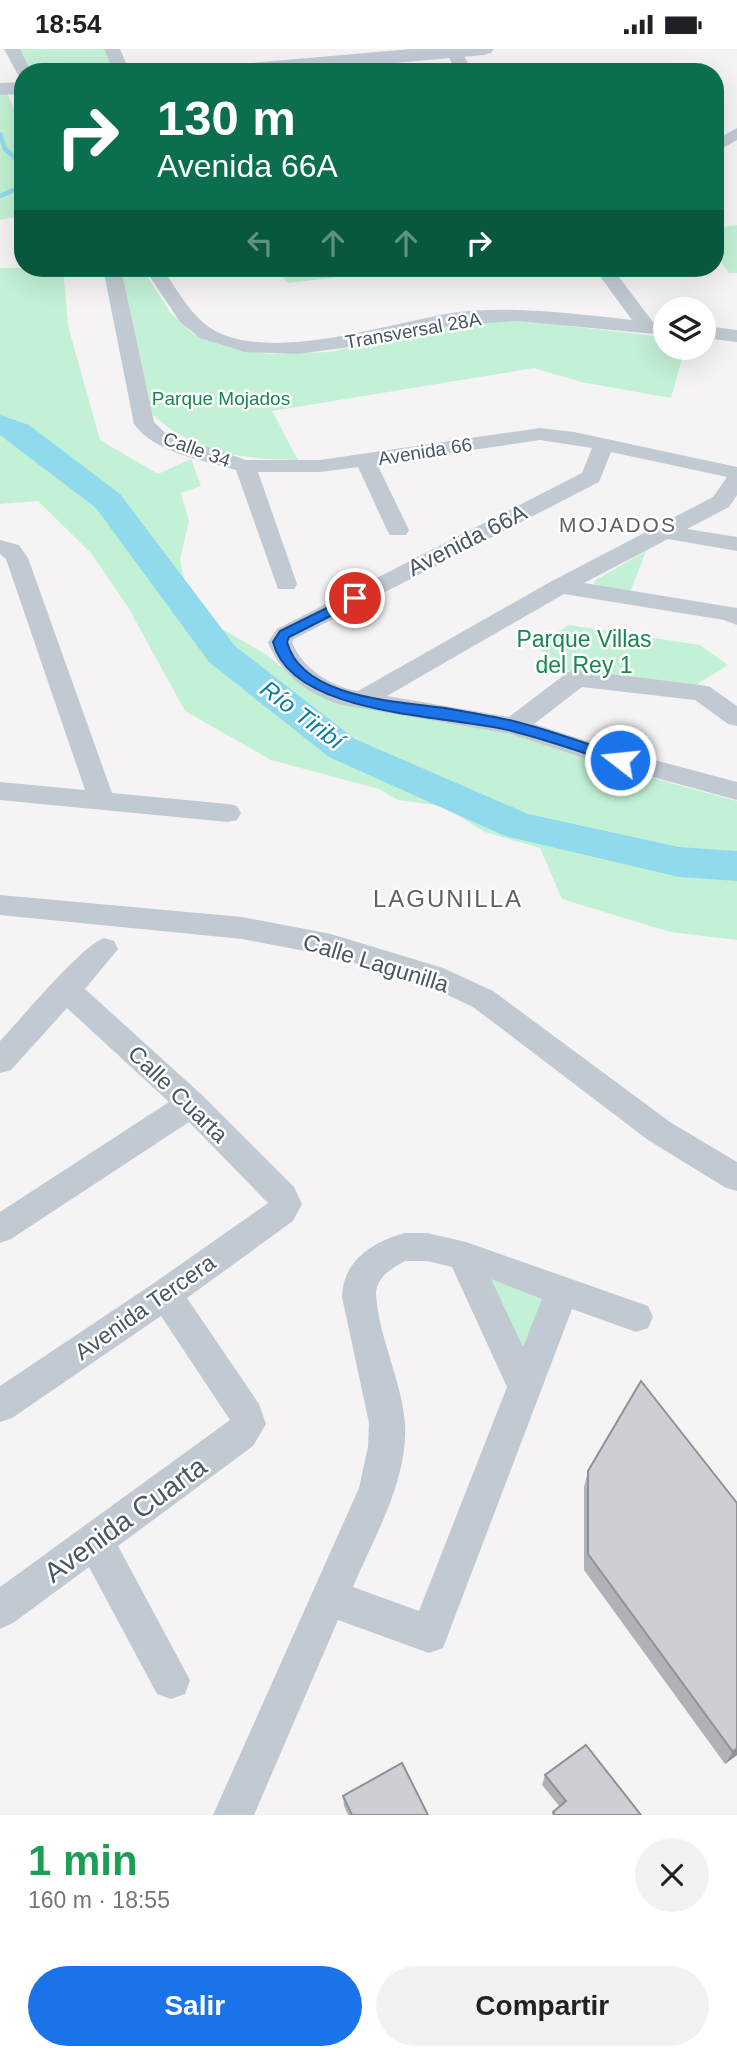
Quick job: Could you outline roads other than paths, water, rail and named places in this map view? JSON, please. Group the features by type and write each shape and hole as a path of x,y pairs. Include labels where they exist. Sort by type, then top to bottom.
{"street":[{"path":"314,63 484,49"},
{"name":"Calle 34","path":"114,277 144,424 157,436 197,452 245,466 286,585"},
{"name":"Transversal 28A","path":"159,277 187,318 207,334 245,346 297,348 350,341 453,319 518,315 653,328"},
{"path":"611,277 653,325"},
{"path":"716,333 737,336"},
{"name":"Avenida 66","path":"245,466 320,466 540,434 737,473"},
{"name":"Avenida 66A","path":"360,701 320,686 298,670 283,654 280,642 285,634 591,477 603,446"},
{"path":"365,460 398,530"},
{"path":"360,701 560,586 721,502 737,479"},
{"path":"668,532 737,544"},
{"path":"5,548 18,558 101,799"},
{"path":"560,586 731,614 737,618"},
{"path":"513,726 577,678 701,692 737,718"},
{"path":"360,701 513,726 596,753 737,792"},
{"path":"0,791 228,813"},
{"name":"Calle Lagunilla","path":"0,905 242,928 331,945 433,976 483,999 659,1131 737,1178"},
{"path":"0,1061 104,949"},
{"name":"Calle Cuarta","path":"65,989 191,1104 283,1197 286,1204"},
{"path":"0,1229 191,1104"},
{"name":"Avenida Tercera","path":"0,1406 166,1294 282,1211 286,1204"},
{"path":"233,1815 377,1489 386,1447 387,1423 359,1297 360,1281 374,1264 392,1251 411,1246 434,1248 636,1317"},
{"path":"464,1257 525,1387"},
{"path":"331,1598 429,1635 562,1291"},
{"name":"Avenida Cuarta","path":"0,1610 241,1434 247,1424 247,1416 166,1294"},
{"path":"95,1541 171,1680"}],"waterway":[{"path":"0,134 5,149 14,157"},
{"path":"0,196 14,190"},
{"name":"Río Tiribí","path":"0,424 18,432 108,501 222,654 342,748 519,826 679,862 737,866"}],"district":[{"name":"MOJADOS","path":"618,525"},
{"name":"LAGUNILLA","path":"448,899"}],"park label":[{"name":"Parque Mojados","path":"221,398"},
{"name":"Parque Villas del Rey 1","path":"584,652"}]}
